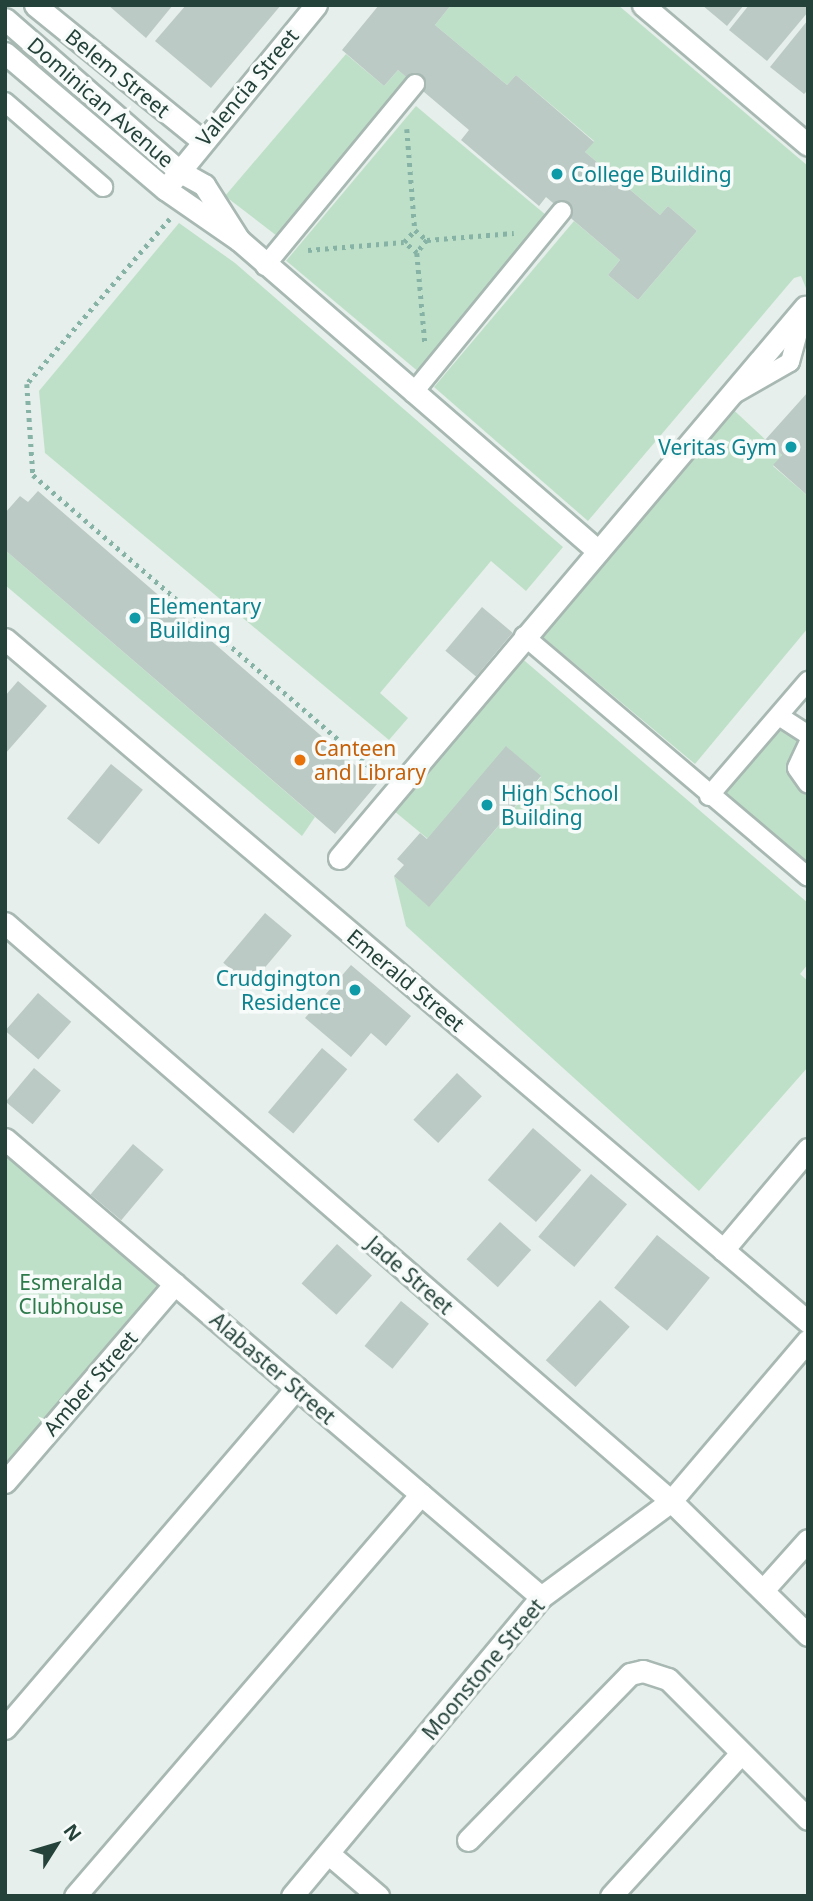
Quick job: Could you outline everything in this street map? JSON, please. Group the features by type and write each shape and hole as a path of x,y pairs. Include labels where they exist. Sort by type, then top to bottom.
{"street":[{"name":"Valencia Street","path":"179,171 201,140 316,5"},
{"path":"643,5 808,145"},
{"name":"Belem Street","path":"38,6 201,140"},
{"name":"Dominican Avenue","path":"5,19 179,171 166,198 5,53"},
{"path":"179,171 217,200 239,240"},
{"path":"166,198 271,259 413,393 598,551"},
{"path":"339,858 524,636 805,307"},
{"name":"Emerald Street","path":"5,639 808,1322"},
{"name":"Jade Street","path":"5,923 671,1501 764,1589 808,1635"},
{"name":"Alabaster Street","path":"6,1140 541,1597"},
{"path":"723,1250 808,1149"},
{"name":"Amber Street","path":"5,1482 175,1284"},
{"name":"Moonstone Street","path":"292,1896 541,1597 671,1501 808,1340"},
{"path":"5,1728 296,1388"},
{"path":"75,1896 421,1494"},
{"path":"764,1589 808,1540"},
{"path":"468,1840 630,1674 643,1671 668,1679 740,1754 808,1819"},
{"path":"611,1896 740,1754"},
{"path":"329,1854 378,1896"}],"lane":[{"path":"271,259 410,90"},
{"path":"5,102 103,187"},
{"path":"413,393 562,211"},
{"path":"524,636 709,796 808,877"},
{"path":"709,796 808,681"},
{"path":"779,716 808,735"},
{"path":"808,744 797,768 808,785"}],"path":[{"path":"271,259 404,243 415,230 410,90"},
{"path":"166,198 175,214 27,384 33,475 384,779 375,789"},
{"path":"415,230 428,240 546,231"},
{"path":"428,240 417,253 428,375"},
{"path":"404,243 417,253"}],"green space":[{"path":"451,5 618,5 808,166 808,293 801,276 794,278 588,521 434,387 574,221 620,260 608,275 638,300 697,231 668,206 660,215 585,152 594,141 516,75 507,85 435,25"},
{"path":"346,54 384,86 398,70 409,79 277,236 225,196"},
{"path":"416,106 548,217 418,371 286,261"},
{"path":"179,223 235,263 563,547 526,591 491,561 380,693 408,718 389,740 45,453 39,391"},
{"path":"725,402 782,455 773,466 808,496 808,628 695,764 532,628"},
{"path":"5,550 315,817 302,836 5,585"},
{"path":"512,650 808,903 808,964 800,974 808,981 808,1067 699,1191 406,926 394,876 429,906 541,777 507,747 428,839 382,801"},
{"path":"770,715 798,739 787,768 808,797 808,878 703,794"},
{"name":"Esmeralda Clubhouse","path":"5,1155 164,1286 5,1469"}],"building":[{"path":"108,5 173,5 146,38"},
{"path":"186,5 281,5 211,88 155,41"},
{"name":"College Building","path":"379,5 451,5 435,25 507,85 516,75 594,142 585,152 660,215 668,206 697,231 638,300 608,275 620,260 546,197 539,206 461,140 469,130 398,70 384,86 342,50"},
{"path":"702,5 744,5 727,26"},
{"path":"749,5 808,5 808,12 767,61 729,30"},
{"path":"808,20 808,90 804,94 770,67"},
{"name":"Veritas Gym","path":"808,392 808,496 773,465 782,455 765,440"},
{"name":"Elementary Building","path":"38,491 377,784 335,834 5,550 5,513 20,496 28,502"},
{"path":"482,607 513,633 476,676 445,651"},
{"path":"18,681 47,706 5,754 5,696"},
{"name":"High School Building","path":"506,746 541,776 429,907 394,876 404,865 397,859 420,833 427,839"},
{"path":"111,764 143,790 99,844 67,818"},
{"path":"265,913 292,935 250,985 223,963"},
{"name":"Crudgington Residence","path":"351,965 411,1016 386,1046 371,1033 351,1057 305,1018"},
{"path":"38,993 71,1022 38,1060 5,1031"},
{"path":"322,1048 347,1069 293,1134 268,1112"},
{"path":"34,1068 61,1090 33,1124 6,1102"},
{"path":"457,1073 482,1096 438,1143 413,1120"},
{"path":"533,1128 581,1170 536,1222 488,1180"},
{"path":"133,1144 164,1170 121,1220 91,1195"},
{"path":"591,1174 627,1204 574,1267 538,1237"},
{"path":"500,1222 531,1250 498,1287 467,1259"},
{"path":"657,1235 710,1278 667,1331 614,1288"},
{"path":"337,1244 372,1275 336,1315 302,1283"},
{"path":"600,1300 630,1327 576,1387 546,1360"},
{"path":"401,1301 429,1324 392,1369 364,1346"}],"place":[{"name":"College Building","path":"557,174"},
{"name":"Veritas Gym","path":"791,447"},
{"name":"Elementary Building","path":"135,618"},
{"name":"Canteen and Library","path":"300,760"},
{"name":"High School Building","path":"487,805"},
{"name":"Crudgington Residence","path":"355,990"}]}
